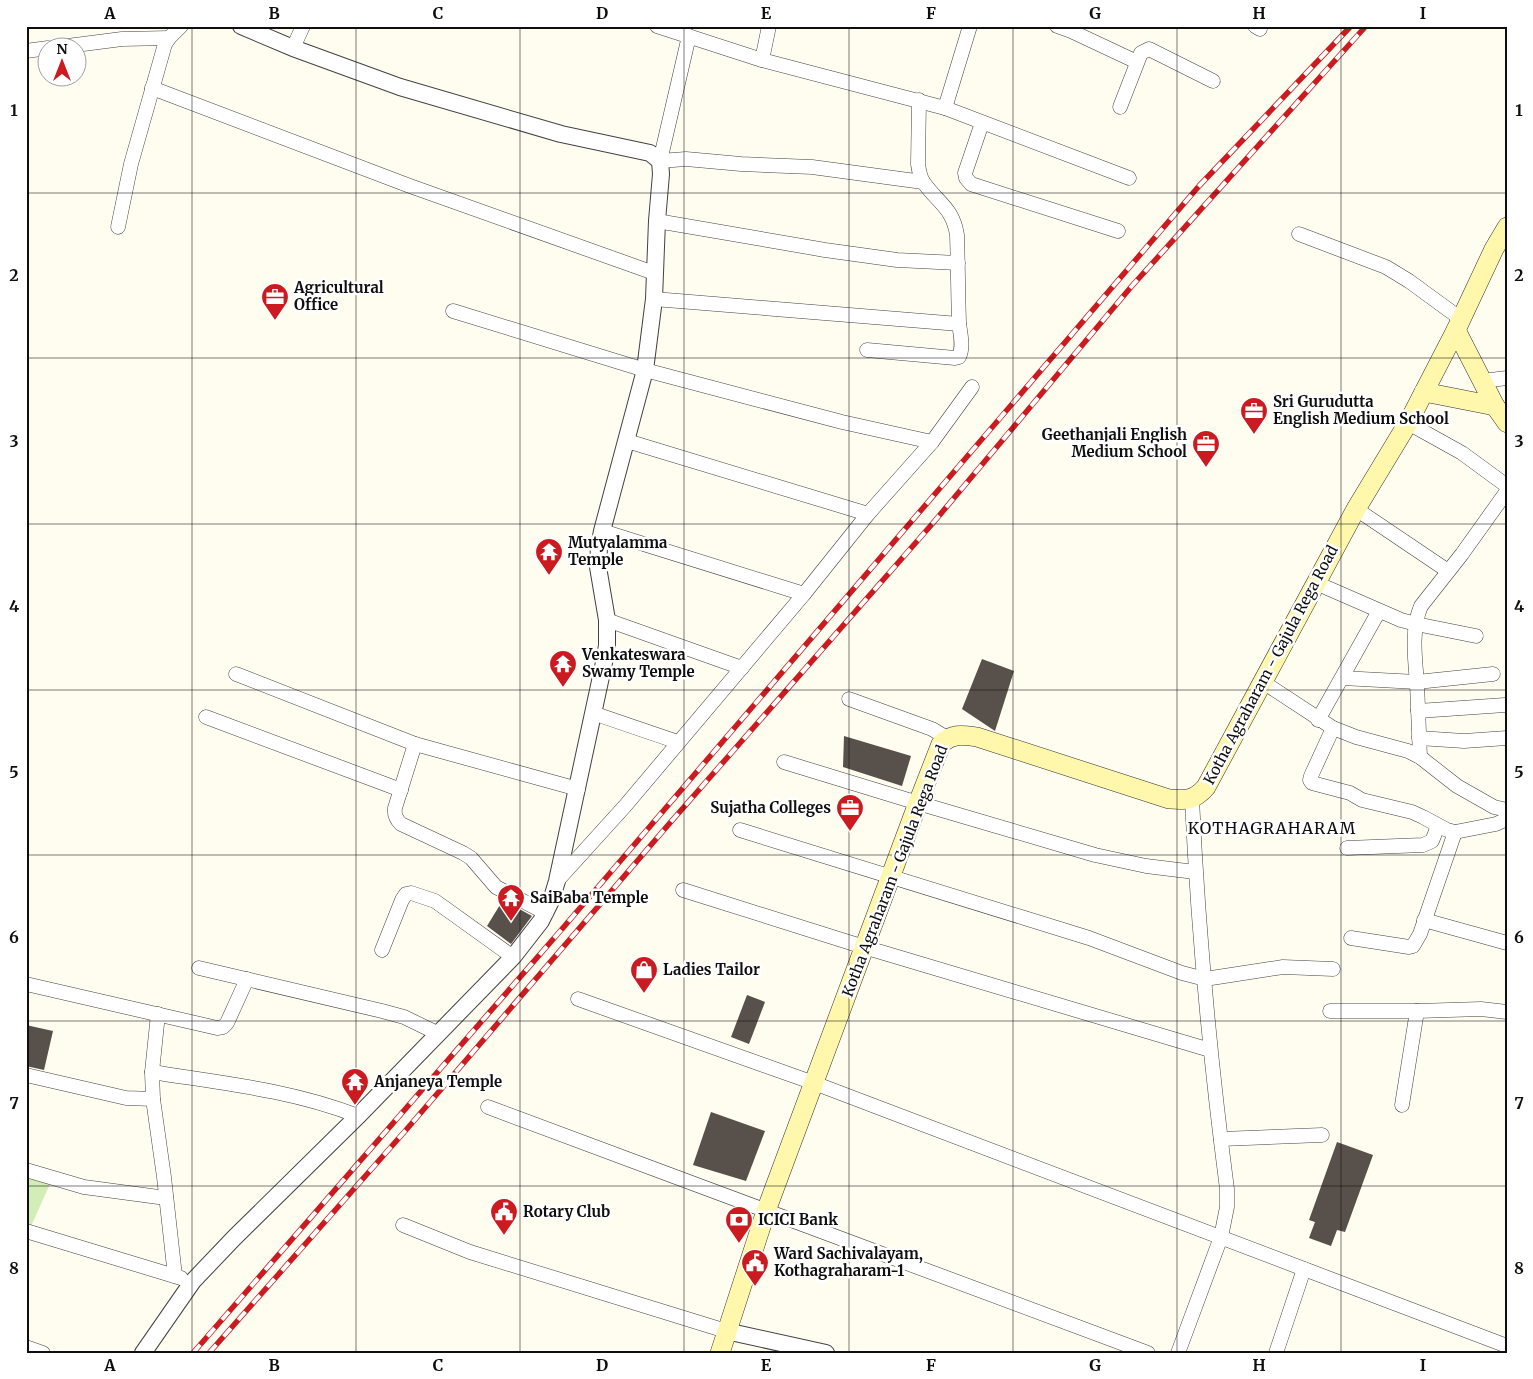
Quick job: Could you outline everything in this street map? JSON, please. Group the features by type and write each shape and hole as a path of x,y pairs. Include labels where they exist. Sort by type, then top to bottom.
{"main road":[{"name":"Kotha Agraharam - Gajula Rega Road","path":"720,1353 766,1211 941,744 947,738 955,736 977,737 1169,798 1192,798 1199,796 1206,787 1356,509 1408,423 1507,227"},
{"path":"1458,325 1482,381 1503,418"},
{"path":"1424,392 1503,418"}],"street":[{"path":"118,227 131,164 165,44 181,26"},
{"path":"240,26 292,48 400,88 561,134 650,153 660,161 686,159 741,164 812,167 924,182"},
{"path":"292,48 303,26"},
{"path":"658,26 762,60 945,108 1129,178"},
{"path":"762,60 769,26"},
{"path":"945,108 970,26"},
{"path":"1057,26 1137,62"},
{"path":"143,1353 193,1281 513,957 546,913 557,881 578,788 606,646 607,620 598,567 599,547 645,370 654,299 661,174 660,161 688,36"},
{"path":"88,43 122,39 169,38"},
{"path":"1120,107 1141,53 1149,49 1213,81"},
{"path":"152,88 410,186 654,273"},
{"path":"867,350 955,358 959,357 962,348 959,324 955,223 948,211 924,182 918,164 918,100"},
{"path":"982,123 965,173 966,178 971,184 1118,231"},
{"path":"657,221 825,250 897,260 958,263"},
{"path":"1299,234 1386,267 1409,281 1458,325"},
{"path":"654,299 959,324"},
{"path":"453,311 645,370 842,422 932,442"},
{"path":"1482,381 1507,378"},
{"path":"557,881 625,806 804,594 868,514 932,442 972,387"},
{"path":"1408,423 1462,453 1507,486"},
{"path":"627,441 868,514"},
{"path":"1420,757 1416,682 1416,624 1418,614 1421,606 1507,492"},
{"path":"1356,509 1448,571"},
{"path":"602,531 804,594"},
{"path":"1316,583 1379,611 1416,624 1476,636"},
{"path":"1318,720 1379,611"},
{"path":"607,620 742,668"},
{"path":"236,674 415,744 578,788"},
{"path":"1342,678 1416,682 1493,674"},
{"path":"1262,682 1333,728 1356,737 1408,751 1420,757 1456,786 1494,806 1507,810"},
{"path":"849,699 932,729 947,738"},
{"path":"1418,711 1505,705"},
{"path":"593,714 678,742"},
{"path":"206,718 401,790"},
{"path":"1333,728 1311,776 1310,780 1312,783 1350,793 1362,800 1412,812 1423,816 1438,826 1455,832 1496,824 1507,819"},
{"path":"1419,738 1464,741 1507,738"},
{"path":"415,744 395,814 401,824 471,858 496,887 546,913"},
{"path":"784,762 1095,855 1146,866 1196,872"},
{"path":"1178,1353 1221,1237 1227,1207 1227,1189 1210,1050 1192,798"},
{"path":"1347,848 1423,845 1432,841 1438,826"},
{"path":"740,830 1089,938 1182,973 1205,979 1283,967 1333,969"},
{"path":"1351,938 1409,947 1417,942 1455,832"},
{"path":"683,890 864,947 1210,1050"},
{"path":"382,950 402,900 406,894 411,893 435,901 513,957"},
{"path":"1424,920 1507,943"},
{"path":"199,968 404,1017 437,1033"},
{"path":"26,984 216,1028 223,1027 227,1023 247,979"},
{"path":"578,999 814,1083 1507,1346"},
{"path":"1330,1011 1417,1012 1481,1009 1507,1012"},
{"path":"1402,1105 1417,1012"},
{"path":"158,1014 152,1072 153,1099 175,1276"},
{"path":"152,1072 257,1088 301,1097 358,1116"},
{"path":"26,1075 126,1098 153,1099"},
{"path":"488,1107 1148,1353"},
{"path":"1221,1139 1322,1135"},
{"path":"26,1170 84,1187 166,1198"},
{"path":"403,1225 470,1252 726,1332 826,1353"},
{"path":"26,1231 193,1281"},
{"path":"1276,1353 1304,1269"},
{"path":"26,1347 43,1353"}],"green space":[{"path":"26,1178 50,1184 31,1226 26,1225"}],"building":[{"path":"982,659 1014,671 995,731 962,709"},
{"path":"844,736 911,756 902,786 843,767"},
{"name":"SaiBaba Temple","path":"503,900 532,916 511,944 487,926"},
{"path":"747,995 765,1002 749,1044 731,1037"},
{"path":"26,1025 53,1031 44,1070 26,1066"},
{"path":"711,1112 765,1131 746,1181 693,1165"},
{"path":"1337,1142 1373,1155 1345,1232 1337,1230 1331,1246 1309,1238 1315,1222 1309,1220"}],"railway":[{"path":"193,1353 562,929 1199,186 1351,26"},
{"path":"209,1353 406,1130 669,824 933,523 1131,287 1366,26"}],"place":[{"name":"Agricultural Office","path":"275,321"},
{"name":"Sri Gurudutta English Medium School","path":"1254,435"},
{"name":"Geethanjali English Medium School","path":"1206,468"},
{"name":"Mutyalamma Temple","path":"549,576"},
{"name":"Venkateswara Swamy Temple","path":"563,688"},
{"name":"Sujatha Colleges","path":"850,832"},
{"name":"SaiBaba Temple","path":"511,922"},
{"name":"Ladies Tailor","path":"644,994"},
{"name":"Anjaneya Temple","path":"355,1106"},
{"name":"Rotary Club","path":"504,1236"},
{"name":"ICICI Bank","path":"739,1244"},
{"name":"Ward Sachivalayam, Kothagraharam-1","path":"755,1287"}],"district":[{"name":"KOTHAGRAHARAM","path":"1272,828"}]}
